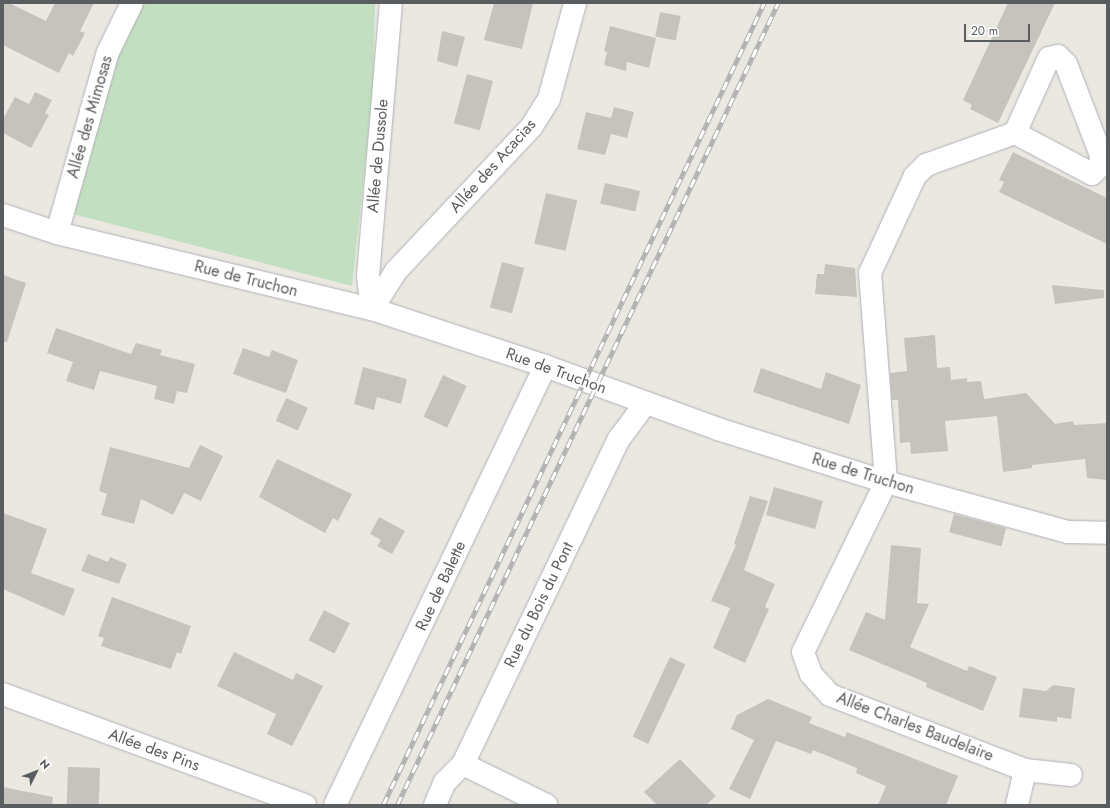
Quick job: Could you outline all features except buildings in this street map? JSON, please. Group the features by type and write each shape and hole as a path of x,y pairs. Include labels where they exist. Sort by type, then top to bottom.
{"street":[{"name":"Allée des Mimosas","path":"57,233 108,52 132,3"},
{"name":"Allée de Dussole","path":"372,309 368,276 391,3"},
{"name":"Allée des Acacias","path":"372,309 396,271 532,126 549,99 575,3"},
{"path":"886,482 870,273 915,176 926,165 1015,133 1049,58 1058,56 1066,64 1101,155 1100,166 1092,174 1015,133"},
{"name":"Rue de Truchon","path":"3,215 57,233 372,309 545,366 645,404 886,482 1068,532 1107,533"},
{"name":"Rue de Balette","path":"335,805 545,366"},
{"name":"Rue du Bois du Pont","path":"435,805 446,782 463,764 619,439 645,404"},
{"name":"Allée Charles Baudelaire","path":"886,482 803,652 811,674 830,695 1025,770 1071,775"},
{"name":"Allée des Pins","path":"3,694 305,805"},
{"path":"463,764 546,805"},
{"path":"1018,805 1025,770"}],"green space":[{"path":"138,3 375,3 373,92 352,286 73,214 116,49"}],"railway":[{"path":"383,805 764,3"},
{"path":"397,805 778,3"}]}
